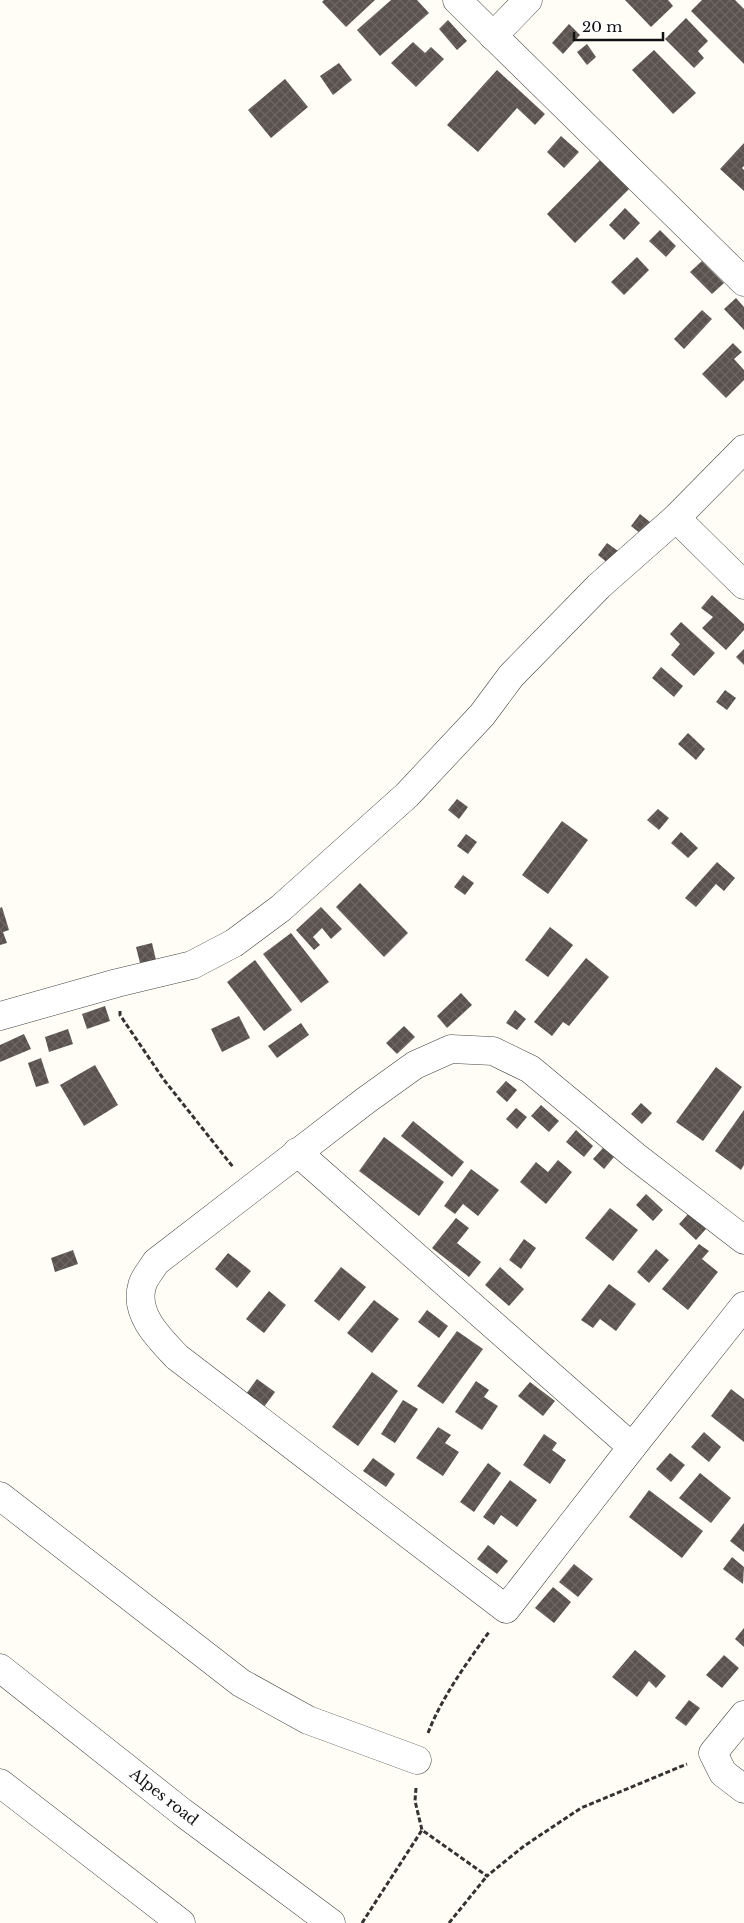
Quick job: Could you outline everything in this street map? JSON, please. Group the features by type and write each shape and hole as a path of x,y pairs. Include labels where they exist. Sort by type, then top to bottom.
{"street":[{"path":"457,0 744,282"},
{"path":"493,36 528,0"},
{"path":"0,1016 117,983 192,965 234,943 281,908 407,795 482,715 518,669 599,586 676,518 744,449"},
{"path":"676,518 744,585"},
{"path":"744,1240 635,1156 530,1069 493,1051 451,1050 414,1065 297,1152 156,1262 142,1284 140,1305 155,1334 177,1357 506,1609 744,1306"},
{"path":"297,1152 632,1447"},
{"path":"0,1496 241,1684 308,1720 417,1760"},
{"name":"Alpes road","path":"0,1668 182,1812 331,1923"},
{"path":"744,1715 713,1753 723,1773 744,1789"},
{"path":"0,1783 181,1923"}],"path":[{"path":"117,983 120,1015 164,1080 250,1189"},
{"path":"487,1876 422,1830 415,1800 417,1760 438,1711 462,1671 506,1609"},
{"path":"449,1923 487,1876 524,1846 581,1808 713,1753"},
{"path":"362,1923 422,1830"}],"building":[{"path":"324,0 375,0 346,27 322,2"},
{"path":"391,0 417,0 429,13 380,56 357,30"},
{"path":"625,0 668,0 673,6 651,27"},
{"path":"702,0 735,0 744,9 744,64 691,11"},
{"path":"686,18 708,41 698,51 704,58 694,68 665,39"},
{"path":"448,20 467,41 457,50 439,29"},
{"path":"569,24 580,35 563,54 552,43"},
{"path":"413,42 425,53 431,47 444,59 416,87 391,63"},
{"path":"587,44 596,57 587,65 577,52"},
{"path":"654,50 696,93 673,114 632,70"},
{"path":"339,63 352,80 333,95 320,76"},
{"path":"497,70 545,114 535,125 517,108 478,152 447,125"},
{"path":"285,79 308,107 271,138 248,110"},
{"path":"561,136 579,152 564,168 547,152"},
{"path":"744,143 744,166 742,168 744,170 744,191 720,169"},
{"path":"601,159 630,188 575,243 547,214"},
{"path":"625,208 640,223 624,240 609,225"},
{"path":"660,230 676,246 666,257 649,241"},
{"path":"637,257 649,270 624,295 611,282"},
{"path":"702,261 724,283 712,294 690,272"},
{"path":"736,298 744,307 744,330 724,309"},
{"path":"702,310 712,319 684,349 674,339"},
{"path":"733,343 742,352 734,359 744,370 744,380 726,398 702,374"},
{"path":"640,514 650,522 641,534 631,526"},
{"path":"607,543 618,551 609,564 598,555"},
{"path":"712,595 744,624 744,630 726,650 702,628 713,617 701,608"},
{"path":"681,622 715,653 694,676 671,655 680,644 670,634"},
{"path":"744,649 744,665 736,657"},
{"path":"661,667 683,686 674,697 652,678"},
{"path":"725,690 736,698 727,710 716,702"},
{"path":"688,733 705,749 696,760 678,744"},
{"path":"457,799 468,807 459,819 448,810"},
{"path":"658,809 669,818 659,830 647,820"},
{"path":"562,821 588,840 548,894 522,875"},
{"path":"681,832 698,848 688,858 671,843"},
{"path":"466,834 477,842 468,854 457,846"},
{"path":"717,862 735,878 724,891 716,884 696,907 685,898"},
{"path":"463,875 474,883 465,895 454,887"},
{"path":"360,883 408,933 384,957 336,907"},
{"path":"2,907 9,930 3,932 7,943 0,945 0,908"},
{"path":"321,907 342,929 331,939 322,928 313,937 320,945 314,950 296,930"},
{"path":"550,927 573,945 548,977 525,960"},
{"path":"291,933 329,982 301,1003 263,954"},
{"path":"152,943 156,960 140,963 136,947"},
{"path":"586,958 609,977 569,1026 563,1022 552,1036 534,1022"},
{"path":"255,960 292,1010 264,1031 227,982"},
{"path":"461,993 472,1005 447,1028 437,1016"},
{"path":"105,1006 110,1021 87,1029 82,1014"},
{"path":"515,1010 526,1019 517,1030 506,1023"},
{"path":"239,1016 250,1038 222,1052 211,1029"},
{"path":"301,1023 309,1035 277,1058 268,1046"},
{"path":"404,1026 415,1037 397,1054 386,1043"},
{"path":"68,1029 73,1044 49,1052 45,1037"},
{"path":"24,1034 31,1049 0,1062 0,1045"},
{"path":"41,1058 49,1083 36,1087 28,1063"},
{"path":"95,1065 118,1105 84,1126 60,1085"},
{"path":"716,1067 742,1087 703,1141 676,1122"},
{"path":"506,1081 517,1090 507,1102 496,1092"},
{"path":"641,1103 652,1113 642,1124 631,1114"},
{"path":"541,1105 559,1121 549,1132 531,1116"},
{"path":"516,1108 527,1117 517,1129 506,1119"},
{"path":"744,1110 744,1165 741,1170 715,1151"},
{"path":"413,1121 464,1162 452,1177 401,1136"},
{"path":"576,1130 593,1146 584,1157 566,1142"},
{"path":"384,1137 444,1182 419,1216 359,1171"},
{"path":"603,1148 614,1157 604,1169 593,1159"},
{"path":"558,1160 572,1172 546,1204 520,1182 536,1162 548,1172"},
{"path":"471,1169 499,1190 478,1216 463,1204 455,1214 444,1206"},
{"path":"646,1194 663,1210 653,1221 636,1205"},
{"path":"610,1208 638,1230 613,1261 585,1238"},
{"path":"689,1213 706,1229 696,1240 679,1224"},
{"path":"456,1218 469,1228 457,1243 481,1262 469,1277 432,1248"},
{"path":"524,1239 536,1248 521,1269 509,1260"},
{"path":"699,1244 709,1251 702,1259 718,1272 688,1310 662,1289"},
{"path":"656,1249 669,1260 649,1283 637,1272"},
{"path":"73,1250 78,1264 55,1272 51,1258"},
{"path":"228,1253 251,1271 237,1288 215,1269"},
{"path":"341,1267 366,1287 339,1321 314,1301"},
{"path":"500,1267 524,1289 509,1306 485,1285"},
{"path":"609,1284 636,1304 616,1331 600,1319 593,1328 581,1320"},
{"path":"269,1291 286,1305 264,1333 246,1319"},
{"path":"374,1300 399,1319 372,1353 347,1333"},
{"path":"427,1310 448,1326 439,1338 418,1322"},
{"path":"457,1331 483,1349 443,1404 417,1386"},
{"path":"372,1372 398,1391 358,1446 332,1427"},
{"path":"257,1379 275,1392 264,1407 246,1394"},
{"path":"476,1381 489,1390 484,1397 498,1406 482,1430 455,1412"},
{"path":"530,1382 555,1401 543,1416 518,1396"},
{"path":"731,1389 744,1399 744,1442 711,1416"},
{"path":"403,1400 418,1409 395,1443 381,1434"},
{"path":"438,1427 451,1435 445,1443 459,1452 443,1476 416,1458"},
{"path":"704,1432 721,1447 709,1462 691,1447"},
{"path":"544,1434 557,1443 552,1450 566,1460 550,1484 523,1465"},
{"path":"670,1453 685,1465 671,1482 656,1469"},
{"path":"373,1458 395,1474 386,1487 363,1471"},
{"path":"488,1463 501,1473 474,1512 460,1502"},
{"path":"700,1473 731,1498 711,1523 679,1498"},
{"path":"510,1480 537,1500 517,1527 501,1515 494,1525 483,1517"},
{"path":"649,1490 703,1531 682,1558 629,1517"},
{"path":"744,1523 744,1552 730,1541"},
{"path":"488,1545 508,1561 497,1574 477,1559"},
{"path":"732,1557 744,1567 743,1584 723,1569"},
{"path":"574,1564 593,1579 578,1597 559,1582"},
{"path":"553,1587 571,1602 554,1623 535,1608"},
{"path":"744,1628 744,1647 735,1639"},
{"path":"635,1650 666,1676 656,1688 649,1681 637,1697 612,1677"},
{"path":"724,1655 739,1668 722,1688 706,1675"},
{"path":"689,1700 700,1708 686,1726 675,1718"}]}
